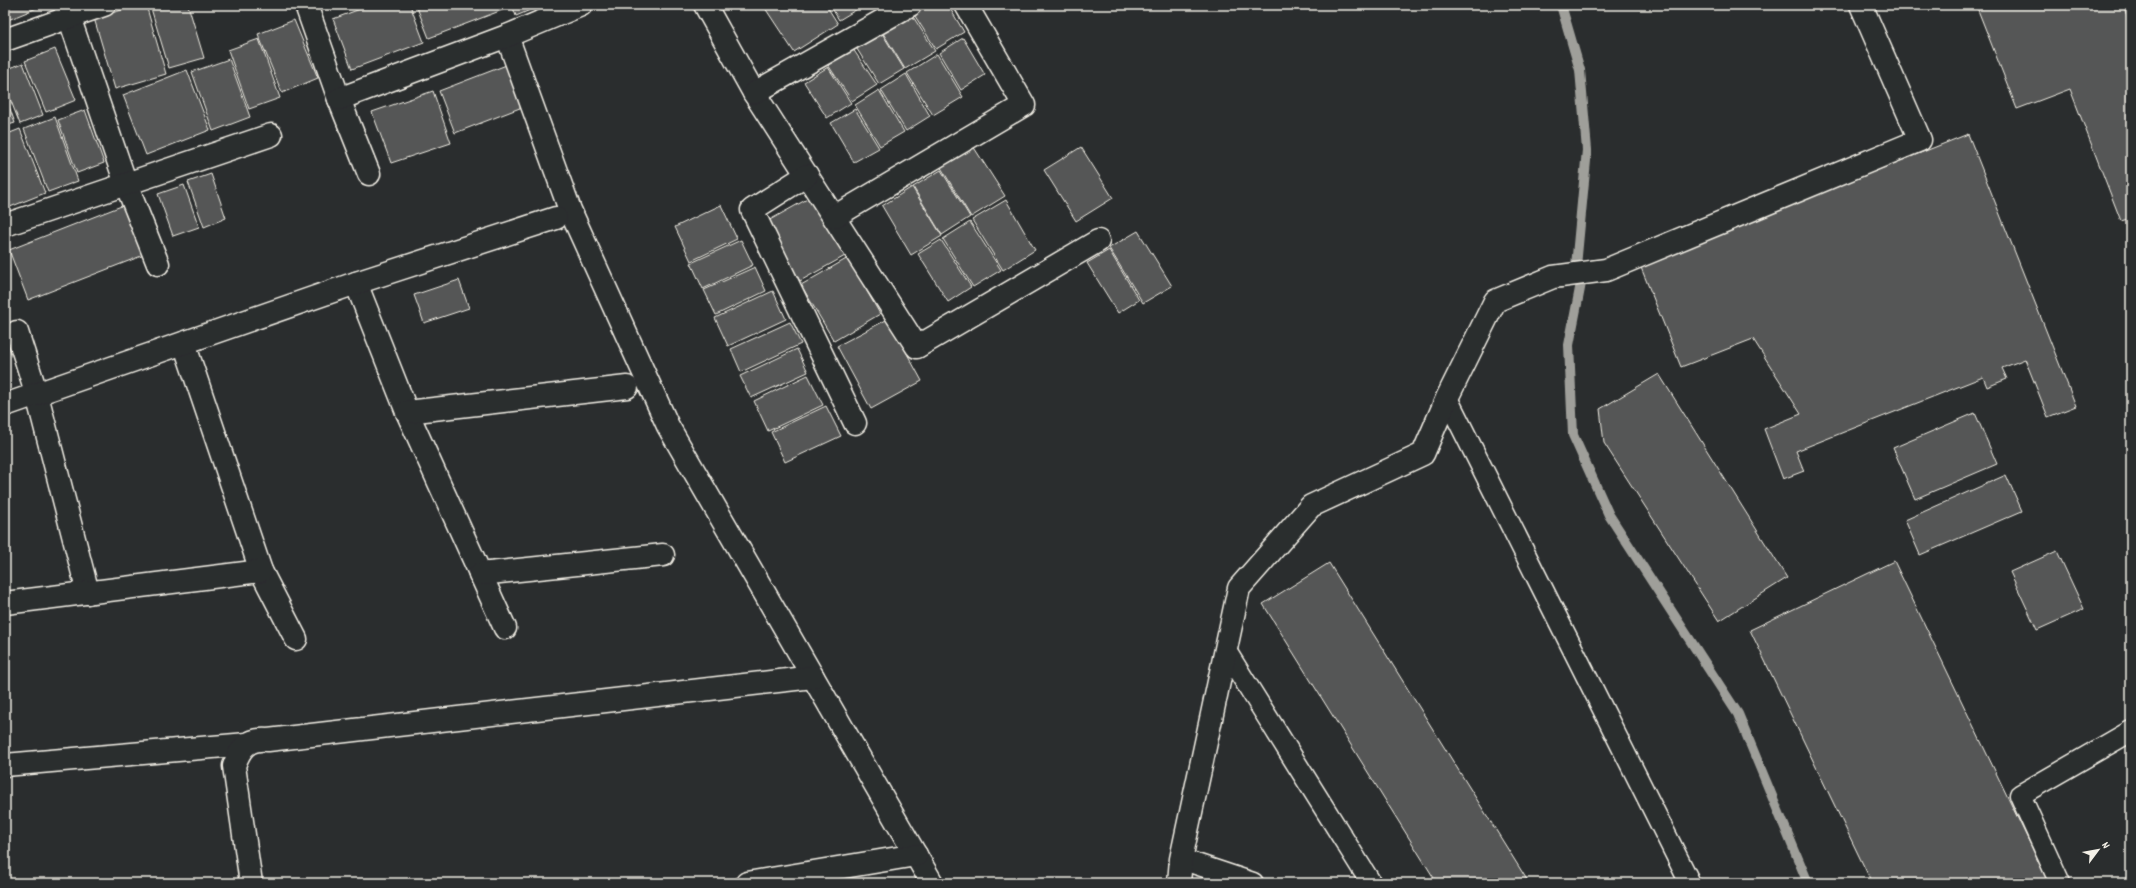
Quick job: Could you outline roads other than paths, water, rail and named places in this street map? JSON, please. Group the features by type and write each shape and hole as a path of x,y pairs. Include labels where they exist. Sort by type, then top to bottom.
{"street":[{"path":"5,40 68,11 104,5"},
{"path":"306,5 369,174"},
{"path":"340,99 508,36 581,5"},
{"path":"705,5 754,93 917,347 1098,241"},
{"path":"754,93 910,5"},
{"path":"834,217 1024,105 966,5"},
{"path":"1179,883 1181,859 1239,588 1311,506 1423,454 1447,398 1495,301 1553,277 1606,270 1920,140 1862,5"},
{"path":"68,11 126,184 158,264"},
{"path":"508,36 570,210 668,426 932,883"},
{"path":"5,225 271,135"},
{"path":"807,175 752,210 855,423"},
{"path":"5,405 356,284 556,218"},
{"path":"356,284 407,412 505,628"},
{"path":"17,332 37,395 88,593"},
{"path":"184,344 261,571 296,639"},
{"path":"407,412 627,388"},
{"path":"480,574 663,555"},
{"path":"5,603 261,571"},
{"path":"251,883 234,766 237,756 247,744 256,739 268,740 813,677"},
{"path":"5,765 247,744"},
{"path":"747,883 916,855"}],"lane":[{"path":"1447,398 1690,883"},
{"path":"1226,651 1371,883"},
{"path":"2060,883 2020,795 2131,731"},
{"path":"1181,859 1253,883"}],"waterway":[{"path":"1561,5 1580,70 1587,150 1576,266 1583,273 1569,345 1573,435 1609,515 1738,714 1808,883"}]}
